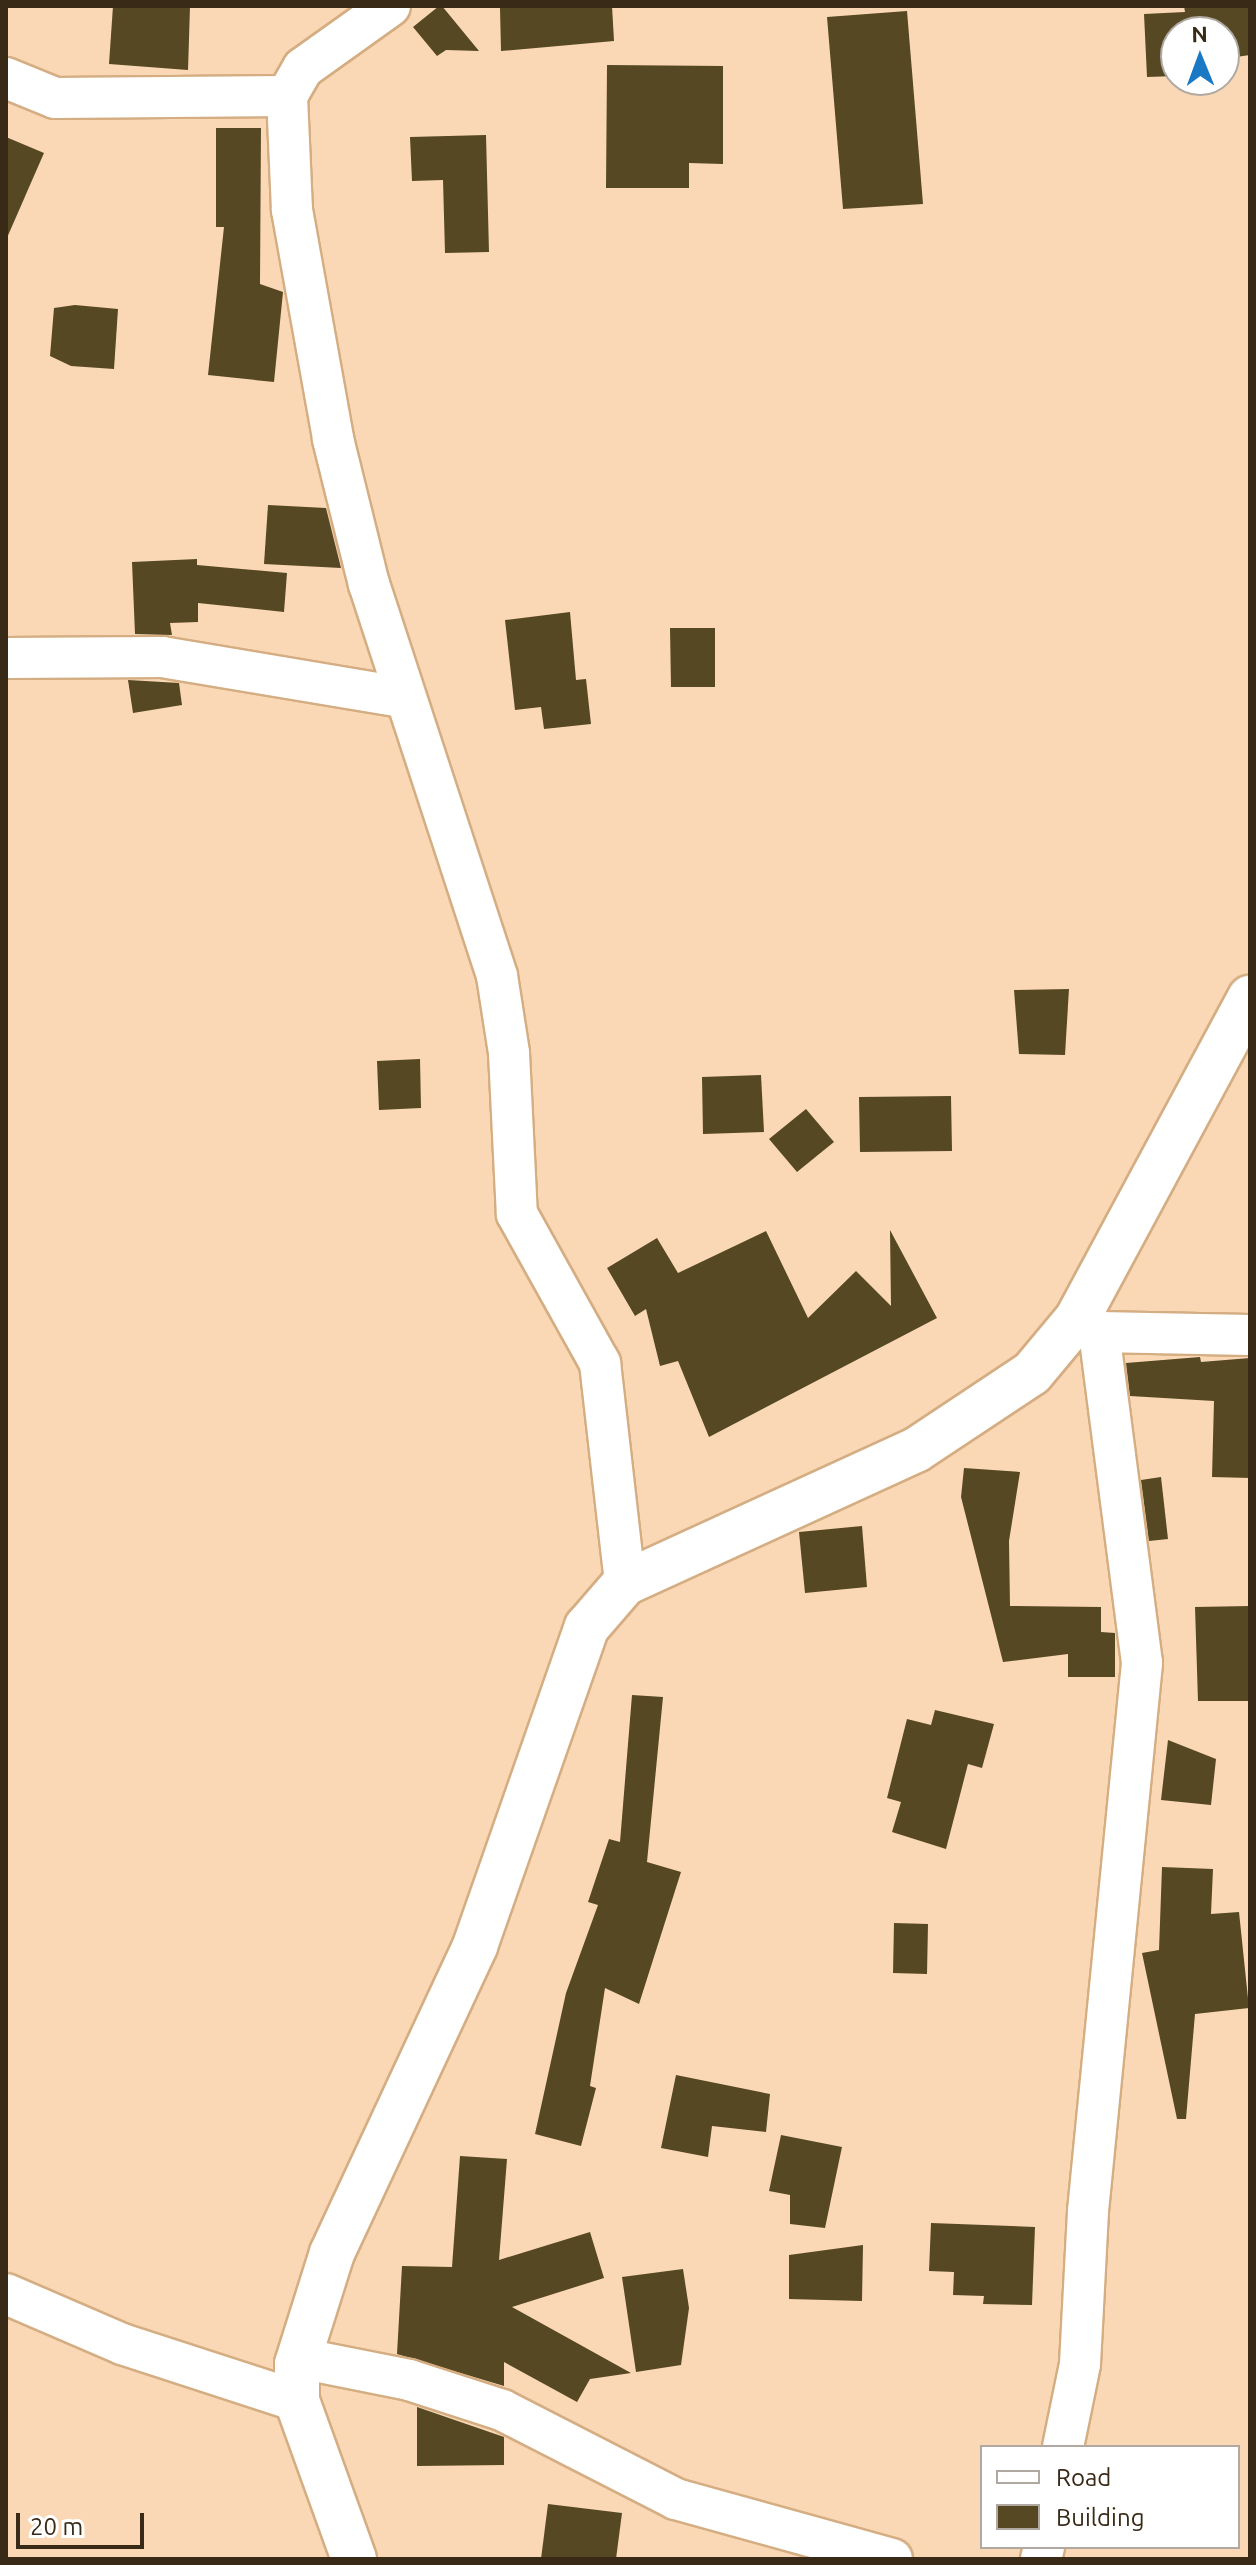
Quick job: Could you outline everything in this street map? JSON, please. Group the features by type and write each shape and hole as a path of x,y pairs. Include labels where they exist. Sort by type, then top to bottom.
{"street":[{"path":"390,6 303,68 287,96 292,210 333,439 402,697 497,976 509,1053 517,1214 600,1363 625,1583"},
{"path":"6,78 55,98"},
{"path":"6,112 55,98 287,96"},
{"path":"6,658 162,657 402,697"},
{"path":"354,2559 297,2401 299,2358 332,2253 475,1946 587,1627 625,1583 916,1450 1032,1373 1088,1325 1250,998"},
{"path":"1088,1325 1250,1335"},
{"path":"1063,2445 1080,2364 1088,2211 1142,1663 1088,1325"},
{"path":"6,2294 122,2344 297,2401"},
{"path":"299,2358 409,2380 502,2410 676,2499 892,2559"}],"building":[{"path":"113,6 190,6 188,70 109,64"},
{"path":"439,6 479,51 446,50 437,56 413,27"},
{"path":"612,6 614,41 501,51 500,8"},
{"path":"1184,6 1250,6 1250,55 1240,56 1240,16 1160,16 1160,77 1147,77 1144,14 1185,12"},
{"path":"907,11 923,204 843,209 827,17"},
{"path":"607,65 723,66 723,164 689,163 689,188 606,188"},
{"path":"216,128 261,128 260,284 283,292 274,382 208,375 224,227 216,227"},
{"path":"486,135 489,252 445,253 443,180 412,181 410,137"},
{"path":"6,137 44,153 6,240"},
{"path":"75,305 118,309 114,369 71,366 50,356 54,308"},
{"path":"268,505 326,508 341,568 264,564"},
{"path":"197,559 197,565 287,573 284,612 198,603 198,622 170,623 172,635 135,634 132,562"},
{"path":"570,612 576,680 586,679 591,724 544,729 541,707 515,710 505,620"},
{"path":"670,628 715,628 715,687 671,687"},
{"path":"128,680 179,683 182,705 133,713"},
{"path":"1069,989 1065,1055 1019,1054 1014,990"},
{"path":"420,1059 421,1108 379,1110 377,1061"},
{"path":"761,1075 764,1132 703,1134 702,1077"},
{"path":"951,1096 952,1151 860,1152 859,1097"},
{"path":"806,1109 834,1142 797,1172 769,1139"},
{"path":"890,1230 937,1318 709,1437 678,1361 660,1366 646,1309 635,1316 607,1268 657,1238 678,1273 766,1231 808,1318 856,1271 891,1306"},
{"path":"1200,1357 1201,1362 1250,1358 1250,1478 1212,1477 1214,1401 1130,1396 1126,1363"},
{"path":"964,1468 1020,1472 1009,1541 1010,1606 1101,1607 1101,1632 1115,1633 1115,1677 1068,1677 1068,1654 1003,1662 961,1497"},
{"path":"1161,1477 1168,1539 1149,1541 1141,1480"},
{"path":"862,1526 867,1587 805,1593 799,1532"},
{"path":"1250,1606 1250,1701 1198,1701 1195,1607"},
{"path":"632,1695 663,1697 647,1862 681,1872 639,2004 605,1988 590,2086 596,2088 581,2146 535,2134 566,1993 598,1905 588,1902 609,1839 620,1842"},
{"path":"935,1710 994,1724 982,1768 968,1764 946,1849 892,1832 901,1802 887,1798 907,1719 931,1725"},
{"path":"1168,1740 1216,1759 1211,1805 1161,1800"},
{"path":"1162,1867 1213,1869 1211,1914 1239,1912 1249,2008 1195,2014 1186,2119 1177,2119 1142,1953 1159,1950"},
{"path":"894,1923 928,1924 927,1974 893,1973"},
{"path":"676,2075 770,2094 766,2132 712,2126 708,2157 661,2148"},
{"path":"781,2135 842,2147 825,2228 790,2224 790,2195 769,2191"},
{"path":"460,2156 507,2159 499,2260 590,2232 604,2278 512,2307 631,2373 590,2379 577,2402 504,2362 504,2386 397,2354 402,2266 452,2267"},
{"path":"931,2223 1035,2227 1032,2305 983,2304 984,2296 953,2295 954,2272 929,2271"},
{"path":"863,2245 862,2301 789,2299 789,2255"},
{"path":"683,2269 689,2308 681,2365 636,2372 622,2277"},
{"path":"417,2407 504,2437 504,2465 417,2466"},
{"path":"548,2504 622,2513 616,2559 541,2559"}]}
